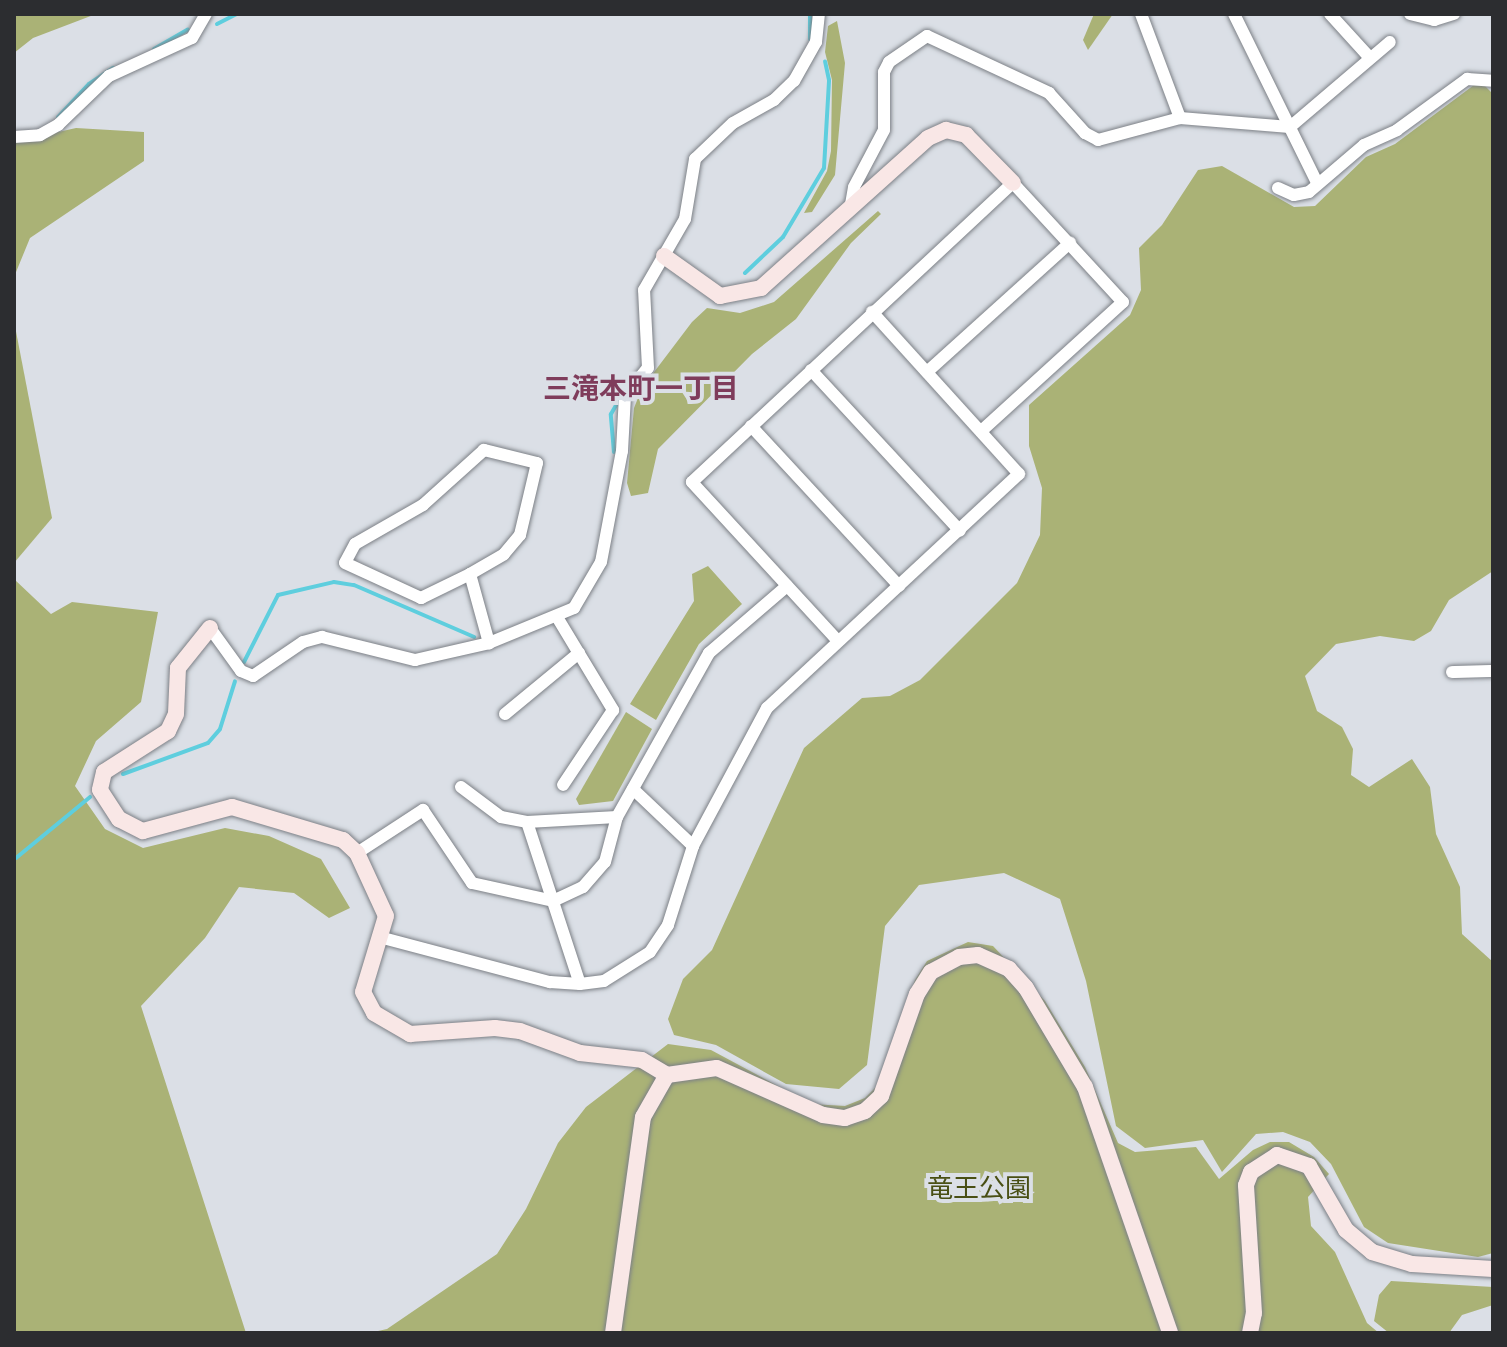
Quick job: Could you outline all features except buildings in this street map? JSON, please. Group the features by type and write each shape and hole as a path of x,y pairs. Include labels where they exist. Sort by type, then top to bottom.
{"street":[{"path":"14,137 40,135 58,125 109,76 192,38 206,14"},
{"path":"819,14 816,42 794,81 774,100 733,123 695,159 685,219 644,290 648,368 625,396 622,451 601,562 574,608 489,643 415,660 322,637 303,642 253,676 241,671 210,628 178,668 174,722 160,739 104,772 100,790 105,802 135,830 232,807 335,836 357,853 386,916 383,938 363,998 374,1013 401,1031 423,1035 495,1028 520,1031 580,1053 642,1060 667,1075 717,1068 800,1108 823,1115 855,1114 881,1096 917,994 931,972 959,957 994,960 1026,988 1085,1087 1170,1333"},
{"path":"1141,14 1180,118"},
{"path":"1234,14 1317,183"},
{"path":"1330,14 1370,58"},
{"path":"1410,14 1434,20 1454,14"},
{"path":"850,211 854,187 884,130 884,72 889,62 927,36 1049,93 1085,133 1098,140 1180,118 1290,127 1390,42"},
{"path":"1278,188 1294,195 1309,192 1364,145 1397,130 1467,79 1493,81"},
{"path":"664,256 707,289 735,297 775,280 928,138 946,130 966,135 1123,302 981,431"},
{"path":"838,641 692,482 1013,183"},
{"path":"927,372 1070,243"},
{"path":"383,938 550,982 580,984 604,981 650,952 668,925 693,846 767,708 1019,474 872,312"},
{"path":"811,370 960,531"},
{"path":"751,426 899,586"},
{"path":"484,450 537,463 520,535 504,554 470,574 421,598 345,563 355,544 423,505 484,450"},
{"path":"470,574 489,643"},
{"path":"357,853 423,810 472,883 553,901 583,887 605,862 617,817 709,653 787,586"},
{"path":"557,617 613,710 563,785"},
{"path":"505,714 579,653"},
{"path":"1452,672 1493,671"},
{"path":"461,787 501,817 527,822 617,817"},
{"path":"633,789 693,846"},
{"path":"527,822 580,984"},
{"path":"613,1333 643,1117 667,1075"},
{"path":"1250,1333 1254,1313 1246,1185 1251,1172 1277,1155 1309,1166 1346,1230 1372,1252 1412,1264 1493,1269"}],"green space":[{"path":"14,14 96,14 33,38 14,53"},
{"path":"1094,14 1113,14 1088,50 1083,40"},
{"path":"837,21 845,63 835,175 812,212 804,213 827,171 831,151 832,80 825,52 828,26"},
{"path":"1474,85 1485,86 1493,94 1493,571 1449,600 1431,631 1414,641 1380,636 1336,644 1305,676 1317,711 1342,727 1353,749 1351,775 1369,787 1412,759 1430,787 1436,834 1460,887 1462,934 1493,962 1493,1253 1478,1257 1388,1243 1364,1227 1331,1164 1310,1142 1283,1132 1256,1134 1222,1172 1203,1140 1145,1148 1116,1126 1086,981 1060,899 1004,873 919,885 885,926 867,1065 839,1089 786,1084 716,1045 674,1035 668,1019 683,979 712,950 804,748 862,698 890,696 920,680 1017,583 1040,535 1042,488 1029,446 1029,405 1130,315 1141,290 1139,248 1162,225 1198,170 1222,166 1294,207 1315,206 1366,157 1395,144"},
{"path":"76,128 144,132 144,161 30,238 14,277 14,142"},
{"path":"878,211 881,214 851,243 796,319 752,354 658,449 648,493 631,496 627,483 634,408 642,388 692,322 707,308 740,313 774,302"},
{"path":"14,321 52,518 14,563"},
{"path":"708,566 742,604 699,644 656,720 630,704 694,601 692,574"},
{"path":"14,579 51,614 72,602 158,612 141,702 96,741 75,786 105,829 143,848 225,828 269,836 321,859 350,908 329,918 294,893 239,887 205,938 141,1006 246,1333 14,1333"},
{"path":"626,712 652,729 613,801 579,805 576,799"},
{"name":"竜王公園","path":"968,942 993,946 1045,1001 1085,1067 1118,1143 1135,1152 1196,1147 1219,1179 1253,1150 1270,1142 1289,1142 1314,1157 1329,1174 1308,1197 1311,1226 1335,1252 1367,1323 1379,1333 369,1333 387,1329 497,1254 526,1209 558,1143 586,1107 668,1044 711,1050 811,1104 845,1106 865,1098 881,1082 915,980 927,961"},
{"path":"1391,1281 1493,1287 1493,1305 1462,1315 1449,1333 1389,1333 1374,1321 1379,1295"}],"waterway":[{"path":"217,24 237,14"},
{"path":"810,14 810,39"},
{"path":"154,49 188,29"},
{"path":"745,273 783,237 824,168 829,80 825,61"},
{"path":"58,117 89,84 113,68"},
{"path":"614,452 611,414 628,384"},
{"path":"244,662 278,595 334,582 354,585 474,637"},
{"path":"123,774 208,743 220,729 235,681"},
{"path":"16,858 90,797"}],"district":[{"name":"三滝本町一丁目","path":"641,388"}]}
